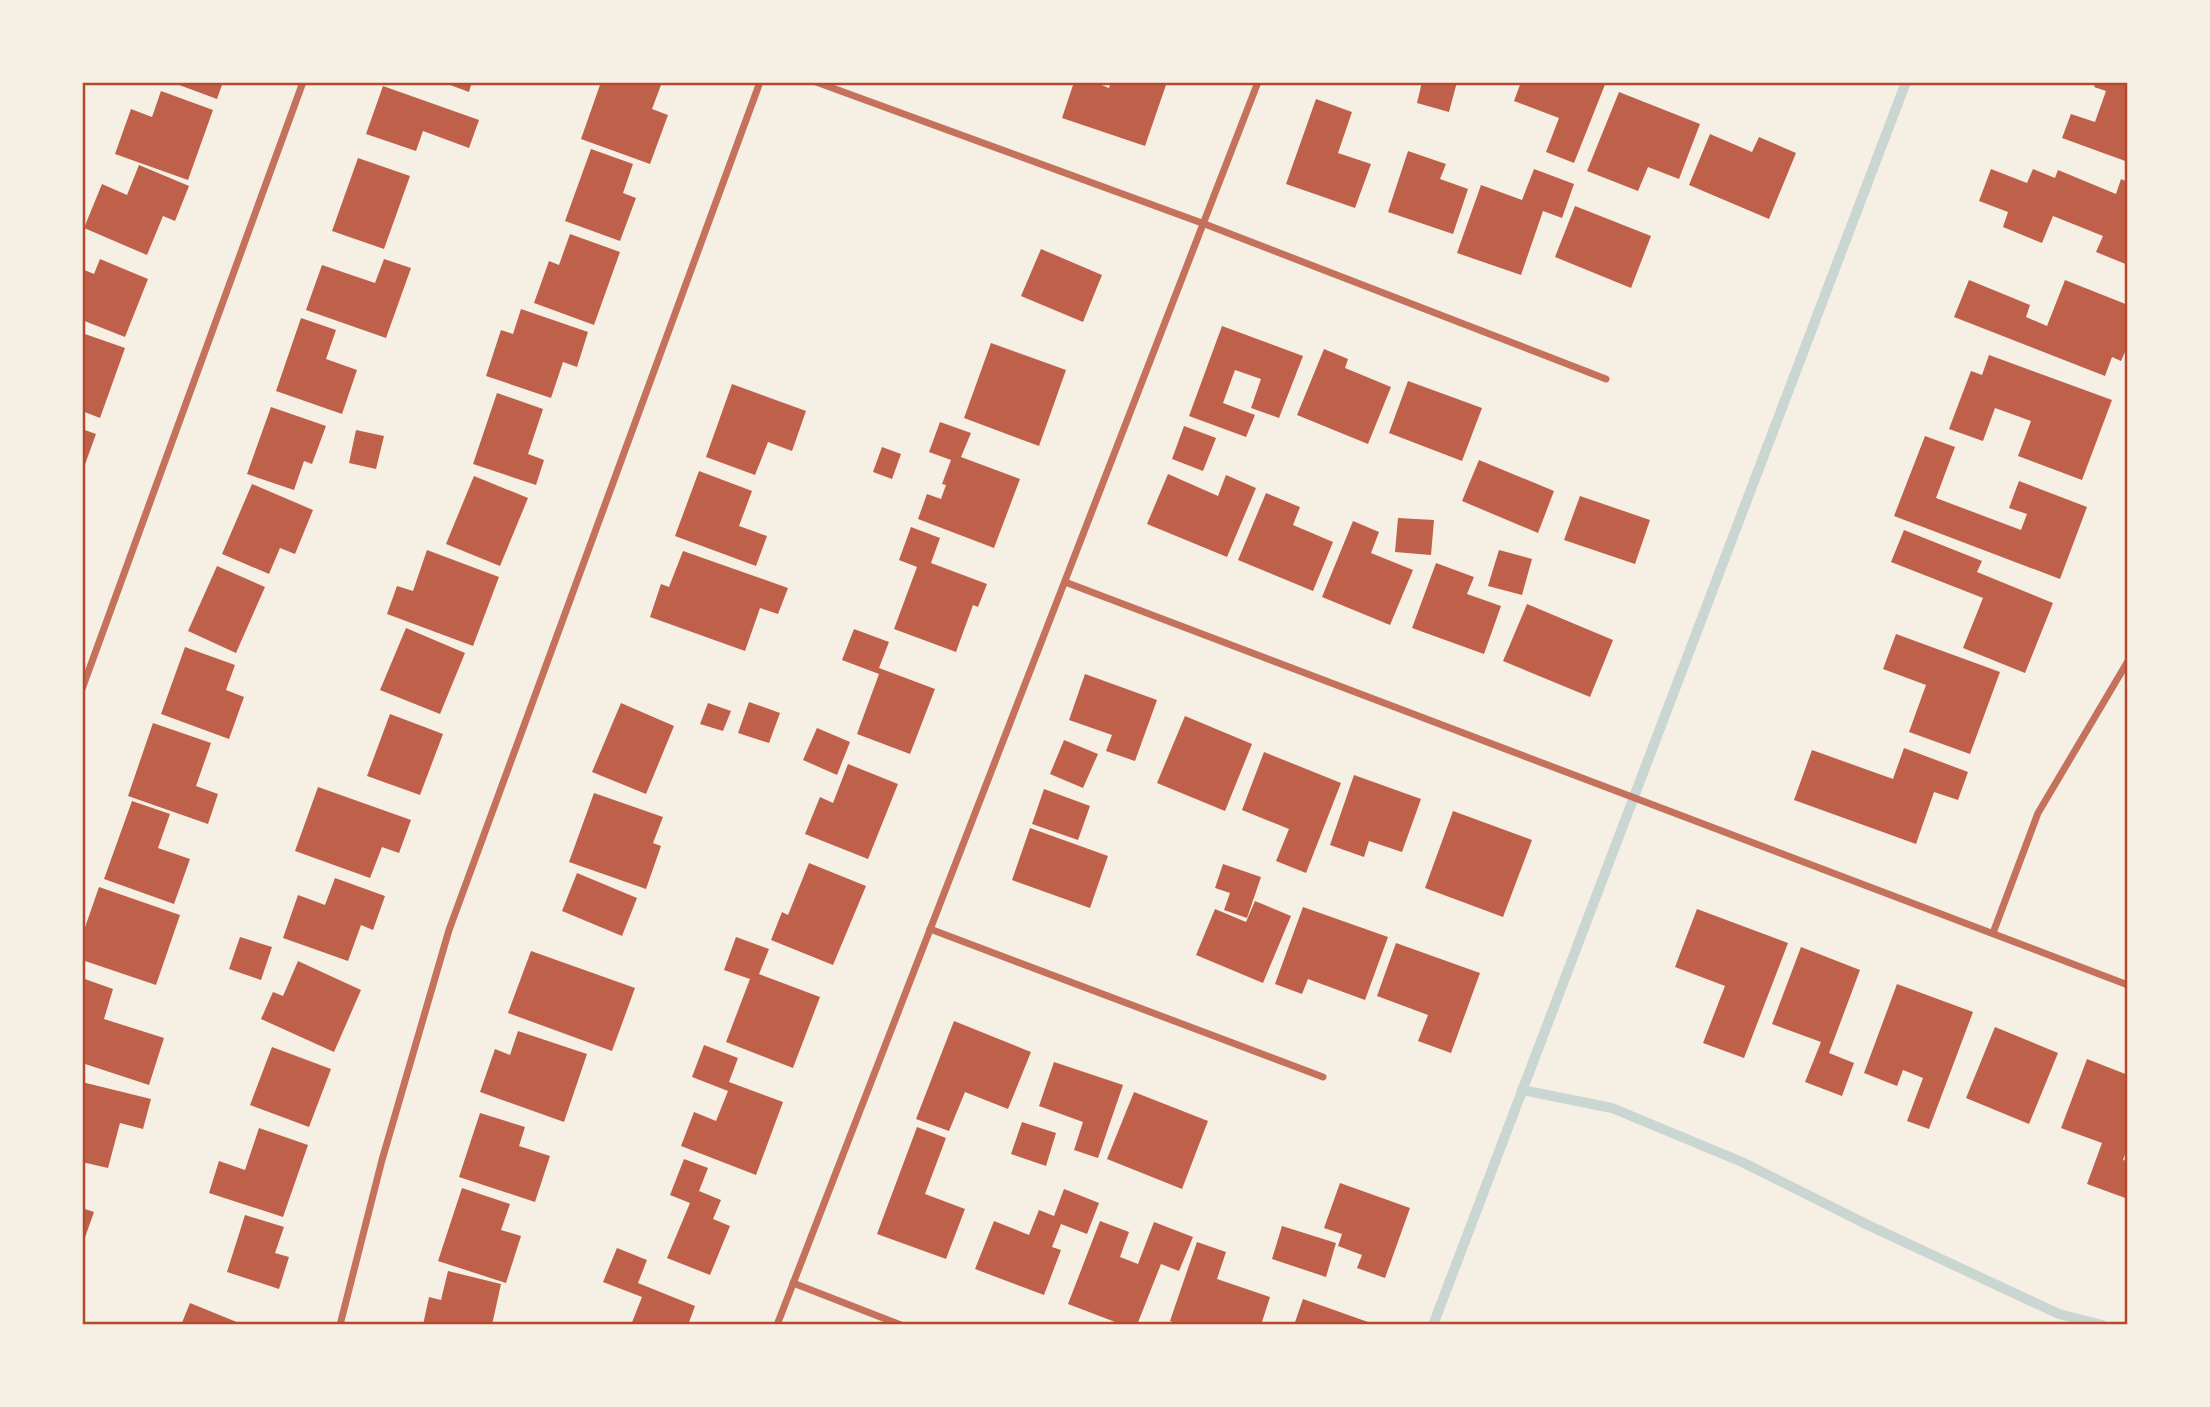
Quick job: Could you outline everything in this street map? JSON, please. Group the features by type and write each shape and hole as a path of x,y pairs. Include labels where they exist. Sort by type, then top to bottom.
{"street":[{"path":"82,689 303,82"},
{"path":"340,1325 382,1160 449,930 760,82"},
{"path":"816,82 1202,223 1606,379"},
{"path":"777,1325 1258,82"},
{"path":"1065,582 2128,985"},
{"path":"1993,933 2038,813 2128,661"},
{"path":"930,929 1323,1077"},
{"path":"793,1283 901,1325"}],"building":[{"path":"171,82 223,82 217,99"},
{"path":"442,82 472,82 469,92"},
{"path":"601,82 653,82 661,85 652,109 668,115 650,164 581,139"},
{"path":"1074,82 1094,82 1109,88 1111,82 1167,82 1145,146 1062,118"},
{"path":"1422,82 1457,82 1449,112 1417,103"},
{"path":"1521,82 1606,82 1574,163 1546,152 1559,118 1514,101"},
{"path":"2096,82 2128,82 2128,162 2062,138 2071,114 2095,122 2106,91 2094,87"},
{"path":"383,86 479,120 469,148 423,131 416,151 366,134"},
{"path":"161,91 213,110 188,180 115,154 131,109 152,117"},
{"path":"1619,92 1700,124 1679,179 1648,167 1638,191 1587,171"},
{"path":"1316,99 1352,112 1338,153 1371,164 1355,208 1286,184"},
{"path":"1710,134 1752,152 1759,137 1796,153 1769,219 1689,185"},
{"path":"591,149 633,164 623,193 636,198 620,241 565,221"},
{"path":"1408,151 1446,164 1440,179 1468,189 1453,234 1388,212"},
{"path":"358,158 410,176 384,249 332,231"},
{"path":"139,165 189,186 175,221 163,216 147,255 84,228 102,184 127,195"},
{"path":"1534,169 1574,184 1562,218 1543,211 1521,275 1457,253 1481,185 1522,200"},
{"path":"1991,169 2027,183 2033,169 2055,178 2058,170 2116,194 2121,179 2128,182 2128,265 2096,252 2103,236 2053,216 2042,243 2003,227 2008,212 1979,201"},
{"path":"1575,206 1651,236 1631,288 1555,257"},
{"path":"570,234 620,252 594,325 534,303 549,261 559,265"},
{"path":"1041,249 1102,275 1083,322 1021,296"},
{"path":"100,259 148,279 125,337 82,320 82,269 94,274"},
{"path":"384,259 411,268 386,338 306,310 322,265 375,283"},
{"path":"1969,280 2030,305 2026,317 2047,326 2065,280 2128,305 2128,345 2121,361 2112,357 2105,376 1954,317"},
{"path":"521,309 588,332 577,367 563,362 551,398 486,376 501,330 513,334"},
{"path":"301,318 336,330 326,359 357,370 342,414 276,391"},
{"path":"1222,326 1303,356 1279,418 1251,408 1261,379 1235,370 1223,403 1255,415 1246,437 1189,416"},
{"path":"82,333 125,348 100,418 82,411"},
{"path":"991,343 1066,370 1039,446 964,418"},
{"path":"1324,349 1348,359 1345,368 1391,387 1368,444 1297,415"},
{"path":"1989,355 2112,400 2082,480 2018,456 2031,421 1995,408 1983,441 1949,429 1971,371 1982,375"},
{"path":"1408,381 1482,408 1462,461 1389,433"},
{"path":"732,384 806,411 792,451 768,442 755,475 706,457"},
{"path":"497,393 543,409 528,454 544,460 536,485 473,464"},
{"path":"271,407 326,426 312,464 304,461 294,490 247,474"},
{"path":"940,422 971,433 961,457 1020,479 994,548 918,519 927,494 941,499 946,485 942,484 951,460 929,452"},
{"path":"1184,426 1216,438 1203,471 1172,459"},
{"path":"82,429 96,434 83,470 82,470"},
{"path":"356,430 384,436 376,469 349,463"},
{"path":"1925,436 1955,447 1936,498 2021,530 2027,514 2009,508 2019,481 2087,507 2060,579 1894,516"},
{"path":"882,447 901,454 892,479 873,472"},
{"path":"1479,460 1554,491 1538,533 1462,501"},
{"path":"699,471 752,491 739,526 767,536 756,566 675,536"},
{"path":"1168,474 1218,496 1226,475 1256,488 1227,557 1147,524"},
{"path":"474,476 528,498 500,566 446,544"},
{"path":"252,484 313,510 295,554 280,548 269,574 222,554"},
{"path":"1266,493 1300,507 1293,525 1333,542 1313,591 1238,560"},
{"path":"1580,496 1650,520 1635,564 1564,540"},
{"path":"1398,518 1434,520 1431,555 1395,552"},
{"path":"1353,521 1379,532 1371,553 1413,570 1390,625 1322,597"},
{"path":"911,527 940,538 931,563 987,584 978,607 973,605 956,652 894,629 917,567 899,560"},
{"path":"1904,530 1982,561 1977,572 2053,603 2025,673 1963,648 1983,598 1891,562"},
{"path":"427,550 499,577 473,646 387,614 397,586 413,591"},
{"path":"1499,550 1532,559 1522,595 1488,586"},
{"path":"683,551 788,588 778,614 760,608 745,651 650,617 661,584 669,587"},
{"path":"1436,563 1474,577 1467,594 1501,606 1484,654 1412,628"},
{"path":"217,566 265,587 236,653 188,631"},
{"path":"1527,604 1613,640 1590,697 1503,661"},
{"path":"406,628 465,653 440,714 380,690"},
{"path":"854,629 889,642 879,668 935,689 910,754 857,734 879,674 842,660"},
{"path":"1896,634 2000,672 1970,754 1909,732 1926,685 1883,669"},
{"path":"185,647 235,665 226,690 244,697 229,739 161,714"},
{"path":"1085,674 1157,700 1135,761 1106,751 1112,735 1069,720"},
{"path":"749,702 780,713 769,743 738,733"},
{"path":"621,703 674,726 646,794 592,772"},
{"path":"708,703 731,711 723,731 700,724"},
{"path":"390,714 443,734 420,795 367,776"},
{"path":"1185,716 1252,744 1225,811 1157,783"},
{"path":"153,723 211,743 196,786 218,794 208,824 128,796"},
{"path":"817,728 850,742 837,775 803,760"},
{"path":"1064,740 1098,754 1083,788 1050,774"},
{"path":"1904,748 1968,772 1958,800 1934,792 1916,844 1794,800 1812,750 1893,779"},
{"path":"1264,752 1341,783 1306,873 1276,861 1289,829 1242,810"},
{"path":"848,764 898,784 868,859 805,834 820,797 833,803"},
{"path":"1354,775 1421,799 1402,852 1369,841 1364,857 1330,845"},
{"path":"318,787 411,820 399,853 382,847 370,878 295,851"},
{"path":"1044,789 1090,806 1078,840 1032,824"},
{"path":"594,793 663,817 653,843 661,846 646,889 569,862"},
{"path":"132,801 170,814 158,848 190,859 174,904 104,879"},
{"path":"1453,811 1532,840 1503,917 1425,888"},
{"path":"1030,828 1108,856 1090,908 1012,880"},
{"path":"809,863 866,886 833,965 771,940 782,912 788,915"},
{"path":"1223,864 1261,877 1247,918 1224,910 1230,893 1215,888"},
{"path":"577,873 637,898 622,936 562,911"},
{"path":"335,878 385,896 373,930 361,925 348,961 283,938 298,895 325,905"},
{"path":"99,887 180,915 156,985 82,960 82,936"},
{"path":"1255,901 1291,916 1263,983 1196,955 1215,909 1246,922"},
{"path":"1303,907 1388,937 1365,1000 1308,979 1302,994 1275,984"},
{"path":"1697,909 1788,943 1744,1058 1703,1043 1725,986 1675,967"},
{"path":"240,937 272,947 261,980 229,969"},
{"path":"736,937 769,949 759,974 820,997 793,1068 726,1042 750,979 724,970"},
{"path":"1396,943 1480,973 1451,1053 1418,1041 1428,1015 1377,996"},
{"path":"1801,947 1860,970 1829,1053 1854,1063 1842,1096 1805,1082 1821,1042 1772,1024"},
{"path":"531,951 635,988 612,1051 508,1013"},
{"path":"298,961 361,990 334,1052 261,1019 273,992 283,996"},
{"path":"82,978 113,989 104,1019 164,1038 149,1085 82,1063"},
{"path":"1897,984 1973,1012 1929,1129 1907,1121 1923,1078 1903,1070 1897,1086 1864,1073"},
{"path":"954,1021 1031,1052 1008,1109 965,1092 949,1131 916,1119"},
{"path":"1995,1027 2058,1053 2029,1124 1966,1098"},
{"path":"518,1031 587,1054 564,1122 480,1092 495,1049 510,1055"},
{"path":"704,1045 738,1058 729,1082 783,1102 756,1175 681,1146 694,1112 716,1121 728,1091 692,1077"},
{"path":"272,1047 331,1069 309,1127 250,1105"},
{"path":"2087,1059 2128,1075 2128,1146 2123,1160 2128,1161 2128,1199 2087,1184 2102,1143 2061,1128"},
{"path":"1054,1062 1123,1085 1098,1158 1074,1150 1083,1122 1039,1106"},
{"path":"82,1082 151,1099 143,1129 120,1123 108,1168 82,1162"},
{"path":"1134,1092 1208,1121 1182,1189 1107,1159"},
{"path":"480,1113 525,1127 519,1146 550,1156 535,1202 459,1177"},
{"path":"1022,1122 1056,1133 1046,1166 1011,1154"},
{"path":"917,1127 946,1138 925,1194 965,1209 946,1259 877,1234"},
{"path":"259,1128 308,1145 283,1217 209,1193 219,1161 245,1170"},
{"path":"684,1159 708,1168 699,1191 721,1200 713,1219 730,1226 710,1275 667,1258 690,1203 670,1195"},
{"path":"1340,1183 1410,1208 1385,1278 1357,1268 1362,1255 1338,1246 1342,1234 1324,1228"},
{"path":"462,1188 510,1204 501,1230 521,1236 506,1283 438,1261"},
{"path":"1064,1189 1099,1203 1087,1234 1061,1224 1052,1247 1061,1250 1044,1295 975,1269 994,1221 1029,1235 1039,1210 1054,1216"},
{"path":"82,1208 94,1212 83,1243 82,1243"},
{"path":"245,1215 284,1227 275,1253 289,1257 279,1289 227,1272"},
{"path":"1100,1221 1129,1232 1120,1257 1138,1264 1154,1222 1193,1237 1179,1271 1161,1264 1137,1325 1123,1325 1068,1304"},
{"path":"1282,1226 1336,1243 1326,1277 1272,1259"},
{"path":"1197,1242 1226,1252 1217,1279 1270,1297 1261,1325 1181,1325 1170,1321"},
{"path":"617,1248 647,1260 638,1283 695,1306 688,1325 631,1325 642,1297 603,1282"},
{"path":"448,1271 501,1284 492,1325 423,1325 429,1297 441,1300"},
{"path":"1303,1299 1368,1322 1367,1325 1294,1325"},
{"path":"190,1303 244,1325 181,1325"}],"waterway":[{"path":"1433,1325 1906,82"},
{"path":"1524,1085 1522,1090 1612,1108 1742,1162 1870,1226 2059,1314 2102,1325"}]}
